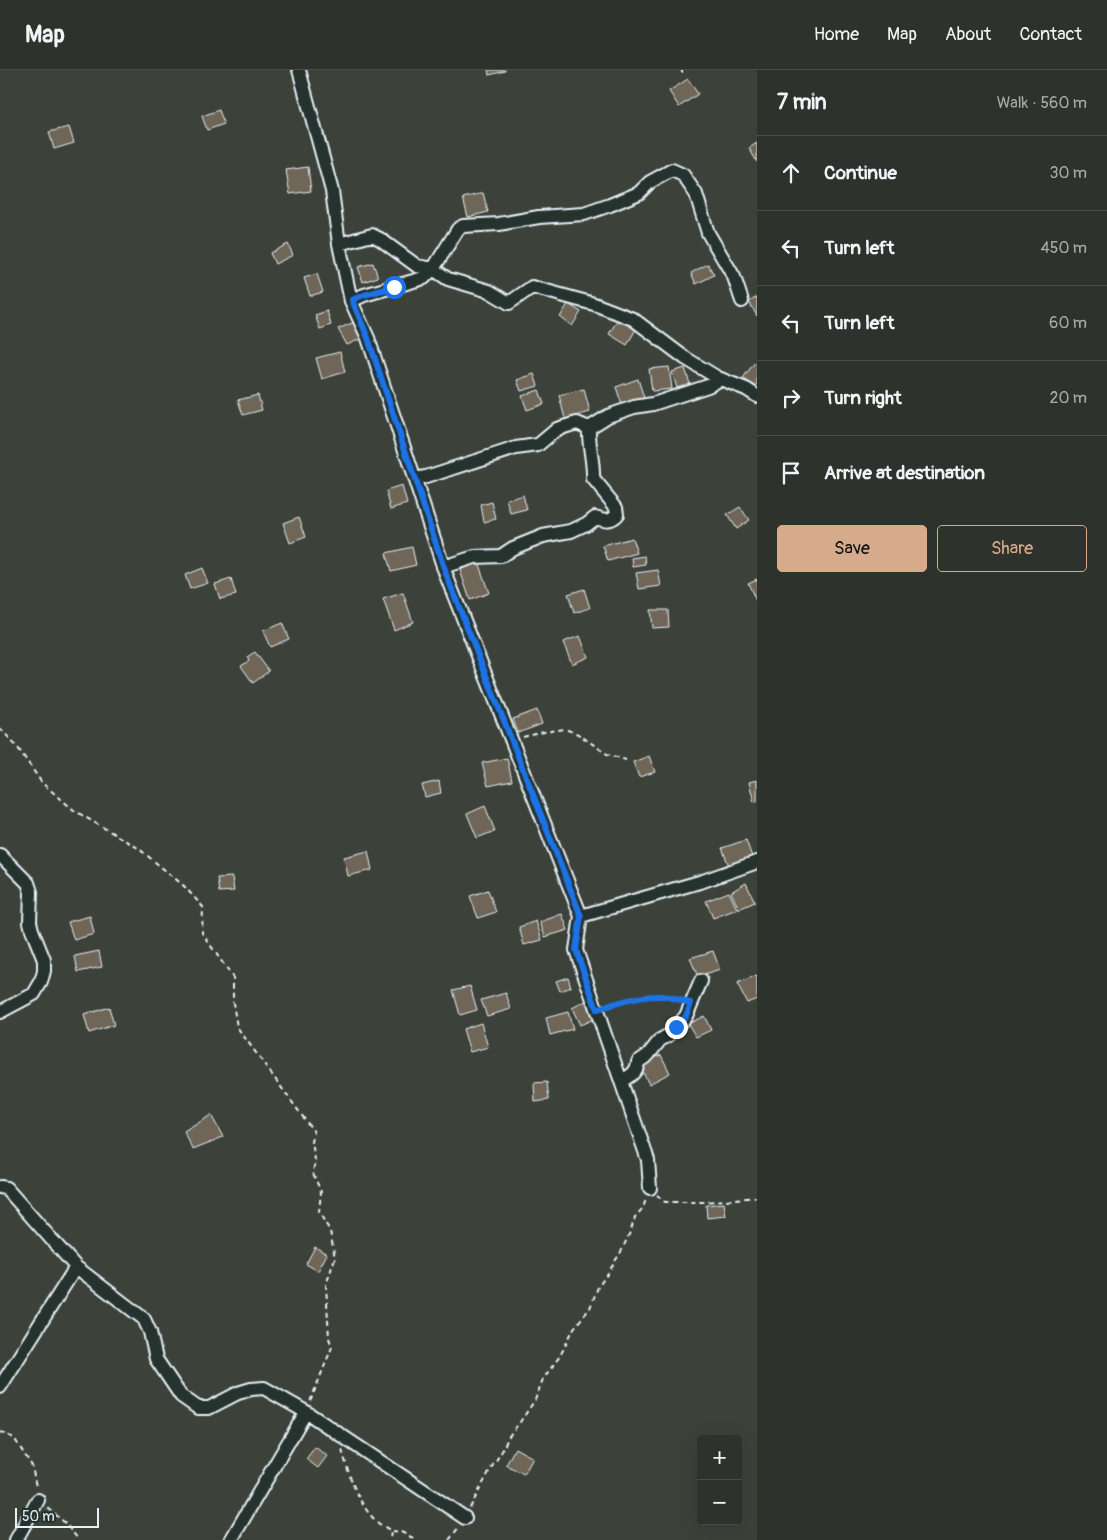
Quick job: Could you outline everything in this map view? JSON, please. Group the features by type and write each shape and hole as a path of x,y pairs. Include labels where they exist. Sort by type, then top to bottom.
{"street":[{"path":"299,70 332,191 339,244 352,300 368,338 443,567 581,916 576,950 648,1160 650,1188"},
{"path":"352,300 424,278 433,269 458,229 463,226 499,224 539,216 584,214 639,194 650,182 672,170 683,175 696,194 708,233 734,277 742,301"},
{"path":"339,244 372,235 417,266 433,269 448,279 489,291 509,303 532,287 594,304 633,319 685,358 721,379 746,389 757,396"},
{"path":"588,428 608,416 634,407 654,404 708,386 721,379"},
{"path":"414,479 426,477 516,448 538,445 557,429 577,423 588,428"},
{"path":"443,567 474,556 501,556 513,548 543,536 571,531 586,524 595,517 606,520 614,518 617,514 616,507 594,479 588,428"},
{"path":"0,855 28,883 31,892 30,922 44,960 44,971 41,982 34,994 0,1012"},
{"path":"581,916 702,881 757,862"},
{"path":"621,1081 638,1069 638,1062 648,1055 660,1040 669,1035 686,1016 701,981"},
{"path":"0,1187 6,1188 76,1267 144,1319 150,1332 156,1359 181,1396 198,1408 209,1408 251,1388 264,1388 306,1412 465,1518"},
{"path":"0,1387 76,1267"},
{"path":"231,1540 306,1412"},
{"path":"16,1540 38,1500"}],"path":[{"path":"0,728 18,748 42,783 75,812 138,848 183,885 203,907 202,933 233,978 233,1003 237,1027 314,1132 312,1142 315,1160 313,1173 321,1192 318,1212 330,1231 335,1258 326,1285 329,1338 332,1347 306,1412"},
{"path":"512,742 525,736 565,729 578,734 607,754 626,760"},
{"path":"597,1010 647,996 662,996 691,1003"},
{"path":"450,1540 465,1518 509,1436 535,1400 543,1379 560,1356 574,1328 590,1308 598,1287 622,1250 635,1217 643,1208 650,1188 665,1202 715,1201 757,1197"},
{"path":"0,1432 14,1438 32,1466 38,1500 64,1522 79,1540"},
{"path":"341,1447 352,1482 366,1509 377,1522 391,1531 401,1532 417,1540"},
{"path":"390,1540 391,1531"}],"building":[{"path":"488,70 505,70 505,71 489,75"},
{"path":"688,79 698,94 679,107 669,91"},
{"path":"219,110 224,124 207,130 202,116"},
{"path":"69,127 74,143 54,149 49,132"},
{"path":"757,143 757,162 749,148"},
{"path":"308,167 311,191 290,194 286,170"},
{"path":"483,193 488,212 468,217 463,198"},
{"path":"288,244 293,255 275,264 270,253"},
{"path":"373,263 378,277 363,282 358,267"},
{"path":"708,264 714,275 696,284 691,273"},
{"path":"317,274 323,292 310,296 304,278"},
{"path":"757,297 757,316 749,302"},
{"path":"568,304 581,312 572,326 560,317"},
{"path":"327,311 331,325 320,329 315,315"},
{"path":"618,319 636,329 627,345 609,334"},
{"path":"357,321 365,337 347,345 338,329"},
{"path":"340,352 345,372 322,379 316,358"},
{"path":"755,362 757,363 757,384 755,387 743,378"},
{"path":"669,367 672,389 652,391 649,369"},
{"path":"685,368 690,384 677,388 672,372"},
{"path":"534,374 538,386 521,391 517,380"},
{"path":"638,379 644,398 622,405 616,387"},
{"path":"584,389 590,412 565,419 559,395"},
{"path":"539,390 544,404 527,410 522,396"},
{"path":"258,395 262,410 243,415 238,400"},
{"path":"402,486 407,504 391,509 386,491"},
{"path":"523,495 527,510 511,514 507,500"},
{"path":"492,502 496,519 484,522 481,505"},
{"path":"740,507 749,520 736,529 727,515"},
{"path":"299,517 306,537 290,543 283,523"},
{"path":"632,538 637,553 608,561 603,546"},
{"path":"412,547 416,565 391,571 386,553"},
{"path":"645,556 646,565 633,567 632,558"},
{"path":"478,562 489,593 470,600 460,570"},
{"path":"202,568 208,583 190,589 185,575"},
{"path":"658,570 661,586 639,589 636,573"},
{"path":"231,579 236,595 220,599 215,584"},
{"path":"757,579 757,601 756,601 748,583"},
{"path":"584,589 590,608 574,613 568,594"},
{"path":"403,593 413,622 394,630 383,599"},
{"path":"650,610 668,610 669,627 652,628"},
{"path":"282,623 289,639 270,647 263,631"},
{"path":"580,636 588,657 572,664 563,642"},
{"path":"255,652 269,671 253,683 241,666 249,661 247,657"},
{"path":"537,710 542,724 518,733 513,719"},
{"path":"649,756 655,772 639,777 633,762"},
{"path":"507,758 512,781 488,786 482,763"},
{"path":"757,780 757,801 754,802 749,782"},
{"path":"439,781 441,793 425,797 422,785"},
{"path":"485,806 495,831 477,838 467,814"},
{"path":"746,840 752,857 729,866 722,848"},
{"path":"368,851 372,870 348,876 344,857"},
{"path":"232,877 234,891 219,892 217,878"},
{"path":"746,883 755,902 739,909 731,892"},
{"path":"488,890 496,912 478,918 470,896"},
{"path":"729,892 737,909 713,918 706,901"},
{"path":"562,914 568,930 545,937 540,922"},
{"path":"90,916 94,934 74,940 68,922"},
{"path":"536,921 542,940 524,945 519,927"},
{"path":"99,951 102,967 78,972 75,956"},
{"path":"713,951 720,970 698,977 690,958"},
{"path":"757,976 757,999 747,1003 737,984"},
{"path":"568,977 571,987 560,991 556,981"},
{"path":"470,986 477,1010 460,1015 453,990"},
{"path":"506,993 511,1009 487,1016 481,1000"},
{"path":"588,1000 596,1018 580,1025 572,1008"},
{"path":"109,1007 114,1025 89,1033 84,1015"},
{"path":"568,1012 573,1029 550,1035 546,1018"},
{"path":"704,1016 711,1030 696,1037 688,1024"},
{"path":"481,1023 488,1047 470,1052 463,1029"},
{"path":"661,1055 670,1073 649,1084 639,1065"},
{"path":"547,1082 549,1100 535,1102 534,1083"},
{"path":"211,1115 223,1137 193,1149 184,1132"},
{"path":"724,1203 726,1216 707,1218 706,1205"},
{"path":"315,1247 327,1254 318,1271 306,1264"},
{"path":"315,1447 327,1456 318,1468 306,1459"},
{"path":"515,1448 533,1458 524,1474 506,1465"}],"route":[{"path":"394,287 352,300 368,338 446,574 581,916 576,950 597,1010 647,996 662,996 691,1003 686,1016 676,1027"}]}
